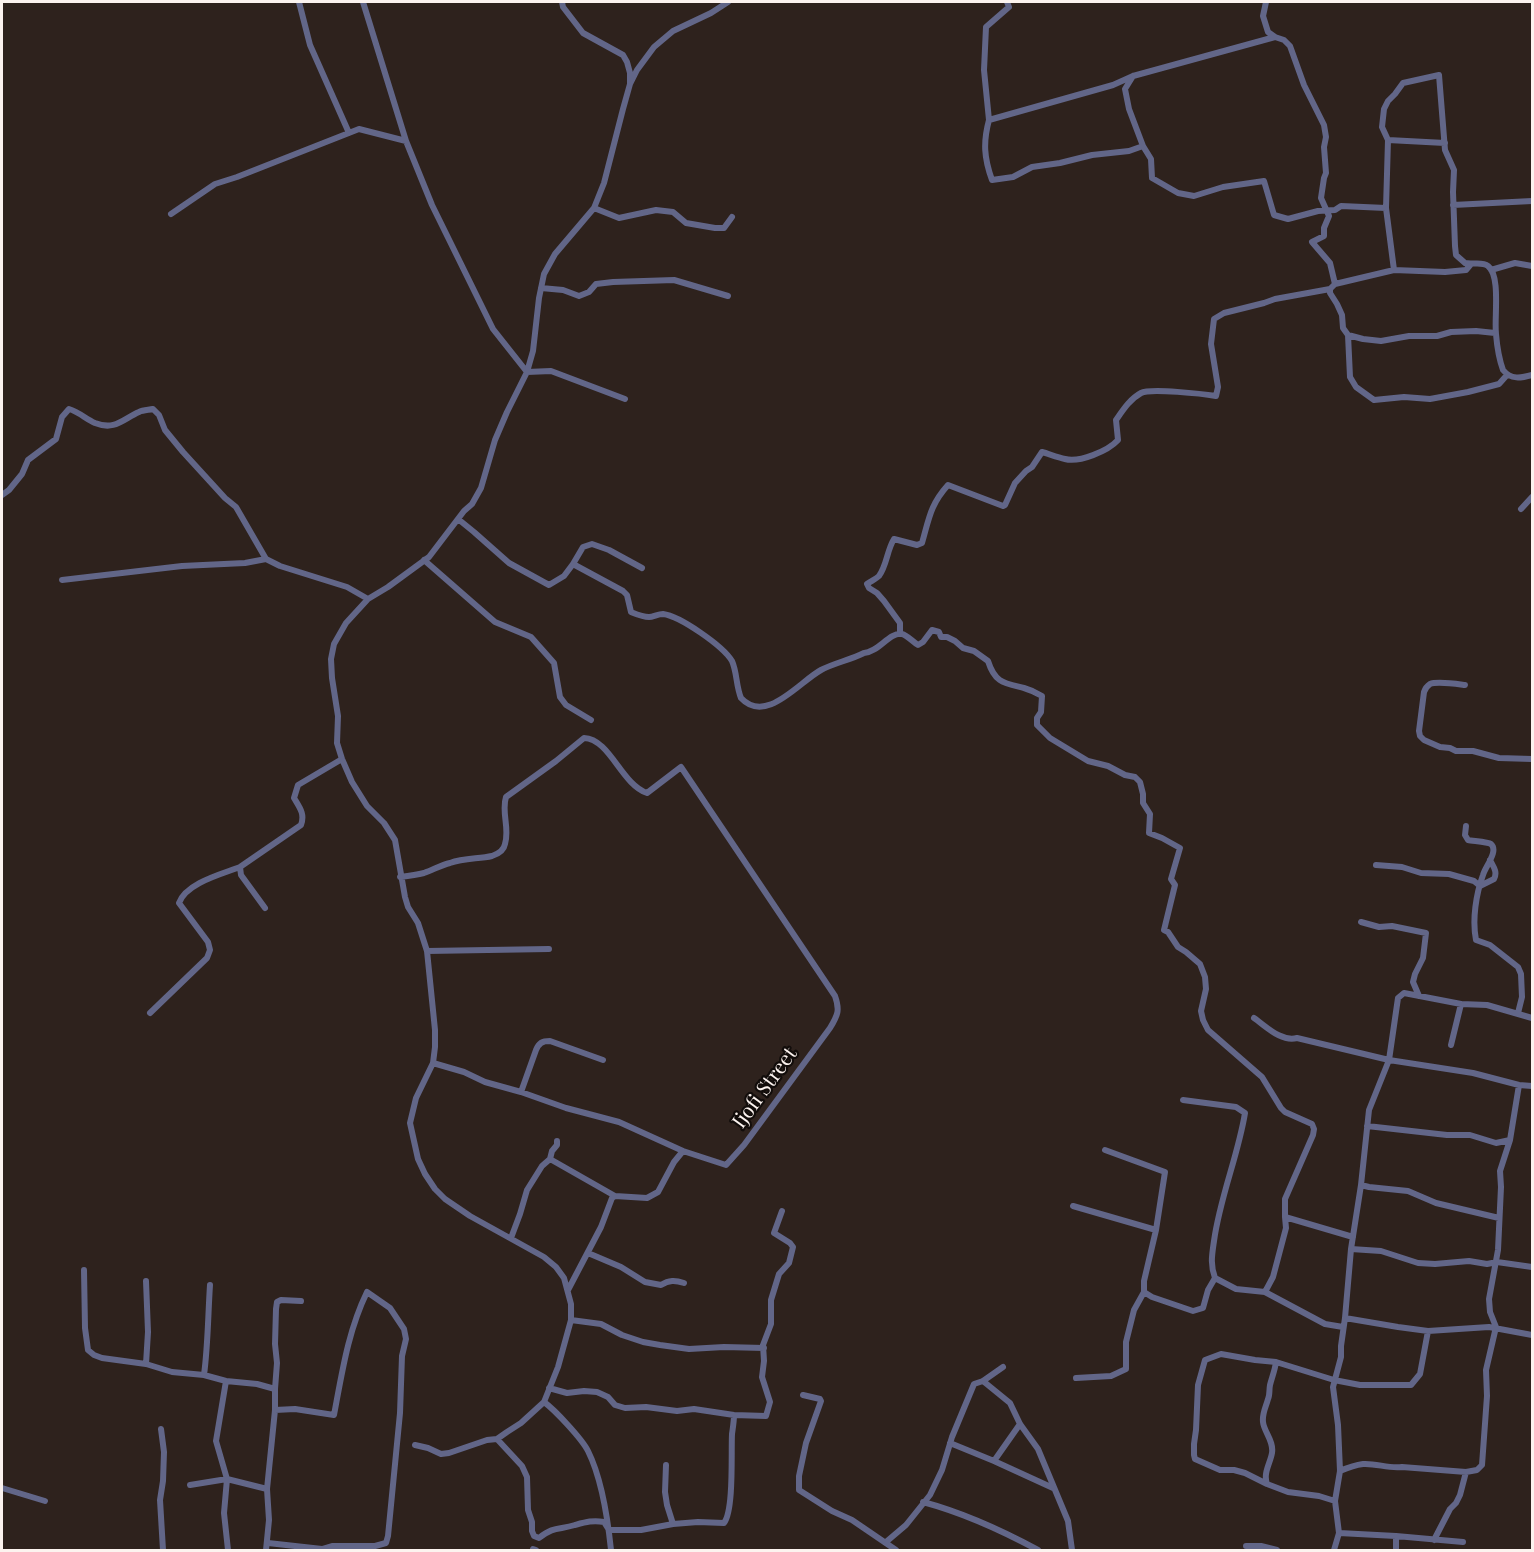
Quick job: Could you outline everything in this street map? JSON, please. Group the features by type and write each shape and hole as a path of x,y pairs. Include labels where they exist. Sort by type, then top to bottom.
{"street":[{"path":"299,2 310,45 349,132"},
{"path":"363,2 406,141 432,205 493,329 526,372"},
{"path":"415,1445 441,1454 448,1453 497,1439 521,1423 544,1402 558,1367 571,1320 571,1304 564,1278 556,1267 544,1257 444,1199 425,1174 418,1159 410,1123 416,1098 428,1076 435,1047 428,951 405,897 400,877 396,840 384,823 367,806 352,782 337,744 338,716 331,659 334,644 346,623 369,599 429,557 472,504 481,488 495,440 526,372 533,351 544,274 555,254 594,208 604,183 630,84 630,74 623,55 583,33 563,7 562,2"},
{"path":"630,84 654,47 673,32 728,2"},
{"path":"1007,2 1009,7 986,27 984,70 989,120 984,137 986,164 992,180 1013,177 1032,167 1092,155 1129,151 1143,146"},
{"path":"1266,2 1263,16 1268,32 1275,38"},
{"path":"989,120 1113,85 1133,76 1275,38 1284,40 1290,46 1304,85 1324,125 1326,173 1321,198 1329,216 1324,228 1324,236 1312,242 1330,263 1332,287 1330,293 1342,315 1342,328 1348,335 1381,341 1459,332 1496,333"},
{"path":"1394,270 1386,208 1388,140 1382,127 1384,109 1402,83 1439,75 1445,150 1454,170 1453,206 1456,255 1465,263 1483,263 1491,270 1496,283 1496,333 1503,370 1507,375 1520,378 1533,375"},
{"path":"1133,76 1125,89 1129,109 1143,146 1151,159 1152,178 1178,193 1194,196 1223,187 1264,181 1274,215 1288,219 1335,210 1341,206 1386,208"},
{"path":"171,214 215,184 358,129 406,141"},
{"path":"1388,140 1444,143"},
{"path":"1453,206 1533,201"},
{"path":"594,208 619,218 656,210 673,212 686,222 715,228 724,228 732,217"},
{"path":"1491,270 1515,263 1533,266"},
{"path":"900,634 900,623 884,601 867,585 878,577 894,539 917,545 922,543 933,506 948,485 1003,506 1015,483 1032,467 1041,452 1067,460 1101,453 1113,446 1118,440 1116,420 1131,400 1144,391 1216,396 1218,387 1211,344 1214,319 1224,313 1394,270 1444,272 1466,270 1471,264"},
{"path":"541,288 563,290 579,296 589,292 596,284 674,280 728,296"},
{"path":"1348,335 1350,377 1356,387 1374,400 1404,397 1430,399 1468,392 1498,384 1507,375"},
{"path":"526,372 550,371 625,399"},
{"path":"2,495 22,474 28,460 56,439 62,417 69,409 77,411 96,424 109,425 120,424 140,411 153,409 159,415 165,430 183,452 236,507 266,559 280,566 347,587 369,599"},
{"path":"1521,509 1533,496"},
{"path":"458,519 509,563 549,585 564,576 583,547 592,544 609,550 642,568"},
{"path":"62,580 182,566 245,563 266,559"},
{"path":"424,560 495,622 531,637 554,663 560,697 566,705 591,720"},
{"path":"573,564 623,591 627,595 631,612 648,617 662,614 686,624 712,640 732,662 741,698 752,705 764,706 777,702 820,671 864,653 871,653 894,635 904,634 918,645 932,630 939,632 941,637 955,641 963,648 974,651 988,661 997,680 1042,696 1037,725 1050,738 1088,761 1108,766 1125,775 1135,777 1140,782 1143,803 1150,814 1149,833 1180,848 1171,879 1175,885 1164,930 1168,932 1178,947 1200,964 1205,977 1206,989 1201,1011 1208,1030 1262,1077 1285,1112 1312,1124 1314,1129 1285,1199 1286,1228 1273,1278 1265,1292"},
{"path":"1465,685 1438,683 1430,684 1426,688 1420,736 1440,747 1456,751 1473,751 1498,758 1533,759"},
{"name":"Ijofi Street","path":"400,877 421,874 450,863 493,856 501,852 505,845 504,804 506,797 584,738 591,738 602,746 631,783 647,793 681,767 835,996 839,1006 837,1016 830,1028 744,1145 726,1165 683,1151 619,1122 566,1108 485,1082 465,1072 432,1063"},
{"path":"150,1013 207,958 210,950 208,942 179,903 185,891 240,867 301,825 303,813 294,798 298,785 342,759"},
{"path":"1466,826 1465,834 1468,840 1490,843 1493,851 1483,874 1476,902 1474,932 1476,940 1490,945 1518,967 1522,985 1518,1013"},
{"path":"1480,886 1496,877 1490,860"},
{"path":"1376,865 1402,867 1421,873 1449,874 1474,881 1480,886"},
{"path":"240,867 241,875 265,908"},
{"path":"1361,922 1379,927 1392,926 1426,933 1423,958 1413,982 1419,996"},
{"path":"428,951 549,949"},
{"path":"1334,1551 1339,1533 1335,1501 1340,1470 1333,1387 1341,1357 1351,1249 1369,1110 1389,1060 1398,998 1404,993 1461,1004 1487,1005 1533,1018"},
{"path":"1451,1045 1461,1004"},
{"path":"1254,1018 1277,1035 1293,1040 1297,1038 1389,1060 1473,1073 1519,1085 1533,1086"},
{"path":"521,1092 536,1050 539,1044 545,1041 603,1060"},
{"path":"1340,1470 1363,1464 1466,1472 1477,1470 1482,1465 1487,1396 1486,1370 1496,1327 1490,1312 1489,1299 1497,1262 1500,1170 1510,1140 1519,1085"},
{"path":"1184,1100 1236,1107 1245,1113 1217,1219 1211,1266 1215,1278 1236,1288 1265,1292 1325,1324 1343,1327"},
{"path":"1367,1125 1447,1135 1470,1135 1496,1143 1510,1140"},
{"path":"511,1238 527,1190 542,1166 550,1159 557,1141"},
{"path":"1076,1378 1111,1376 1126,1369 1126,1342 1134,1310 1144,1292 1144,1281 1156,1230 1165,1172 1105,1150"},
{"path":"550,1159 615,1196 647,1198 658,1192 674,1162 683,1151"},
{"path":"1361,1185 1408,1191 1436,1203 1499,1218"},
{"path":"568,1290 615,1196"},
{"path":"1073,1206 1156,1230"},
{"path":"549,1388 567,1393 597,1392 608,1397 615,1405 625,1408 646,1407 678,1411 694,1409 734,1415 766,1416 770,1402 762,1377 764,1348 771,1324 771,1300 779,1274 789,1263 793,1247 774,1233 782,1211"},
{"path":"1285,1217 1353,1238"},
{"path":"1351,1249 1381,1251 1418,1263 1469,1261 1533,1267"},
{"path":"588,1253 614,1264 645,1282 661,1285 667,1281 676,1280 684,1283"},
{"path":"84,1270 85,1328 88,1350 94,1355 146,1364 172,1372 204,1375 275,1389"},
{"path":"1144,1292 1193,1311 1203,1308 1208,1290 1215,1278"},
{"path":"146,1281 148,1332 146,1364"},
{"path":"204,1375 210,1285"},
{"path":"267,1543 322,1549 332,1546 375,1546 386,1543 400,1413 402,1356 406,1339 404,1329 390,1308 366,1292 347,1346 334,1415 295,1409 275,1410"},
{"path":"266,1551 269,1520 267,1489 275,1410 277,1302 281,1300 301,1301"},
{"path":"1345,1318 1428,1331 1496,1327 1533,1335"},
{"path":"571,1320 601,1324 622,1335 660,1345 689,1349 764,1348"},
{"path":"1335,1501 1319,1496 1288,1492 1245,1473 1220,1470 1195,1458 1198,1385 1205,1360 1221,1354 1276,1362 1360,1385 1411,1385 1420,1374 1428,1331"},
{"path":"1267,1484 1265,1478 1273,1451 1263,1418 1276,1362"},
{"path":"886,1542 906,1525 930,1495 942,1470 950,1443 974,1384 983,1381 1003,1367"},
{"path":"226,1381 216,1441 227,1479 224,1513 228,1551"},
{"path":"983,1381 1010,1403 1020,1424 1038,1449 1068,1521 1072,1551"},
{"path":"802,1395 812,1396 822,1401 806,1443 799,1476 799,1490 832,1511 852,1520 896,1551"},
{"path":"544,1402 582,1442 588,1452 597,1477 609,1530 611,1551"},
{"path":"609,1530 641,1530 698,1522 724,1523 729,1509 734,1415"},
{"path":"994,1461 1020,1424"},
{"path":"160,1430 164,1452 160,1500 163,1551"},
{"path":"497,1439 522,1466 527,1477 528,1510 534,1536 539,1538 557,1527 573,1526 595,1520 604,1522 609,1530"},
{"path":"950,1443 1053,1488"},
{"path":"666,1465 665,1492 673,1524"},
{"path":"1434,1540 1450,1509 1458,1500 1466,1472"},
{"path":"190,1485 227,1479 267,1489"},
{"path":"2,1488 45,1501"},
{"path":"923,1502 1002,1531 1038,1551"},
{"path":"1339,1533 1463,1542"},
{"path":"1396,1536 1396,1551"},
{"path":"1246,1546 1262,1546 1277,1551"}]}
